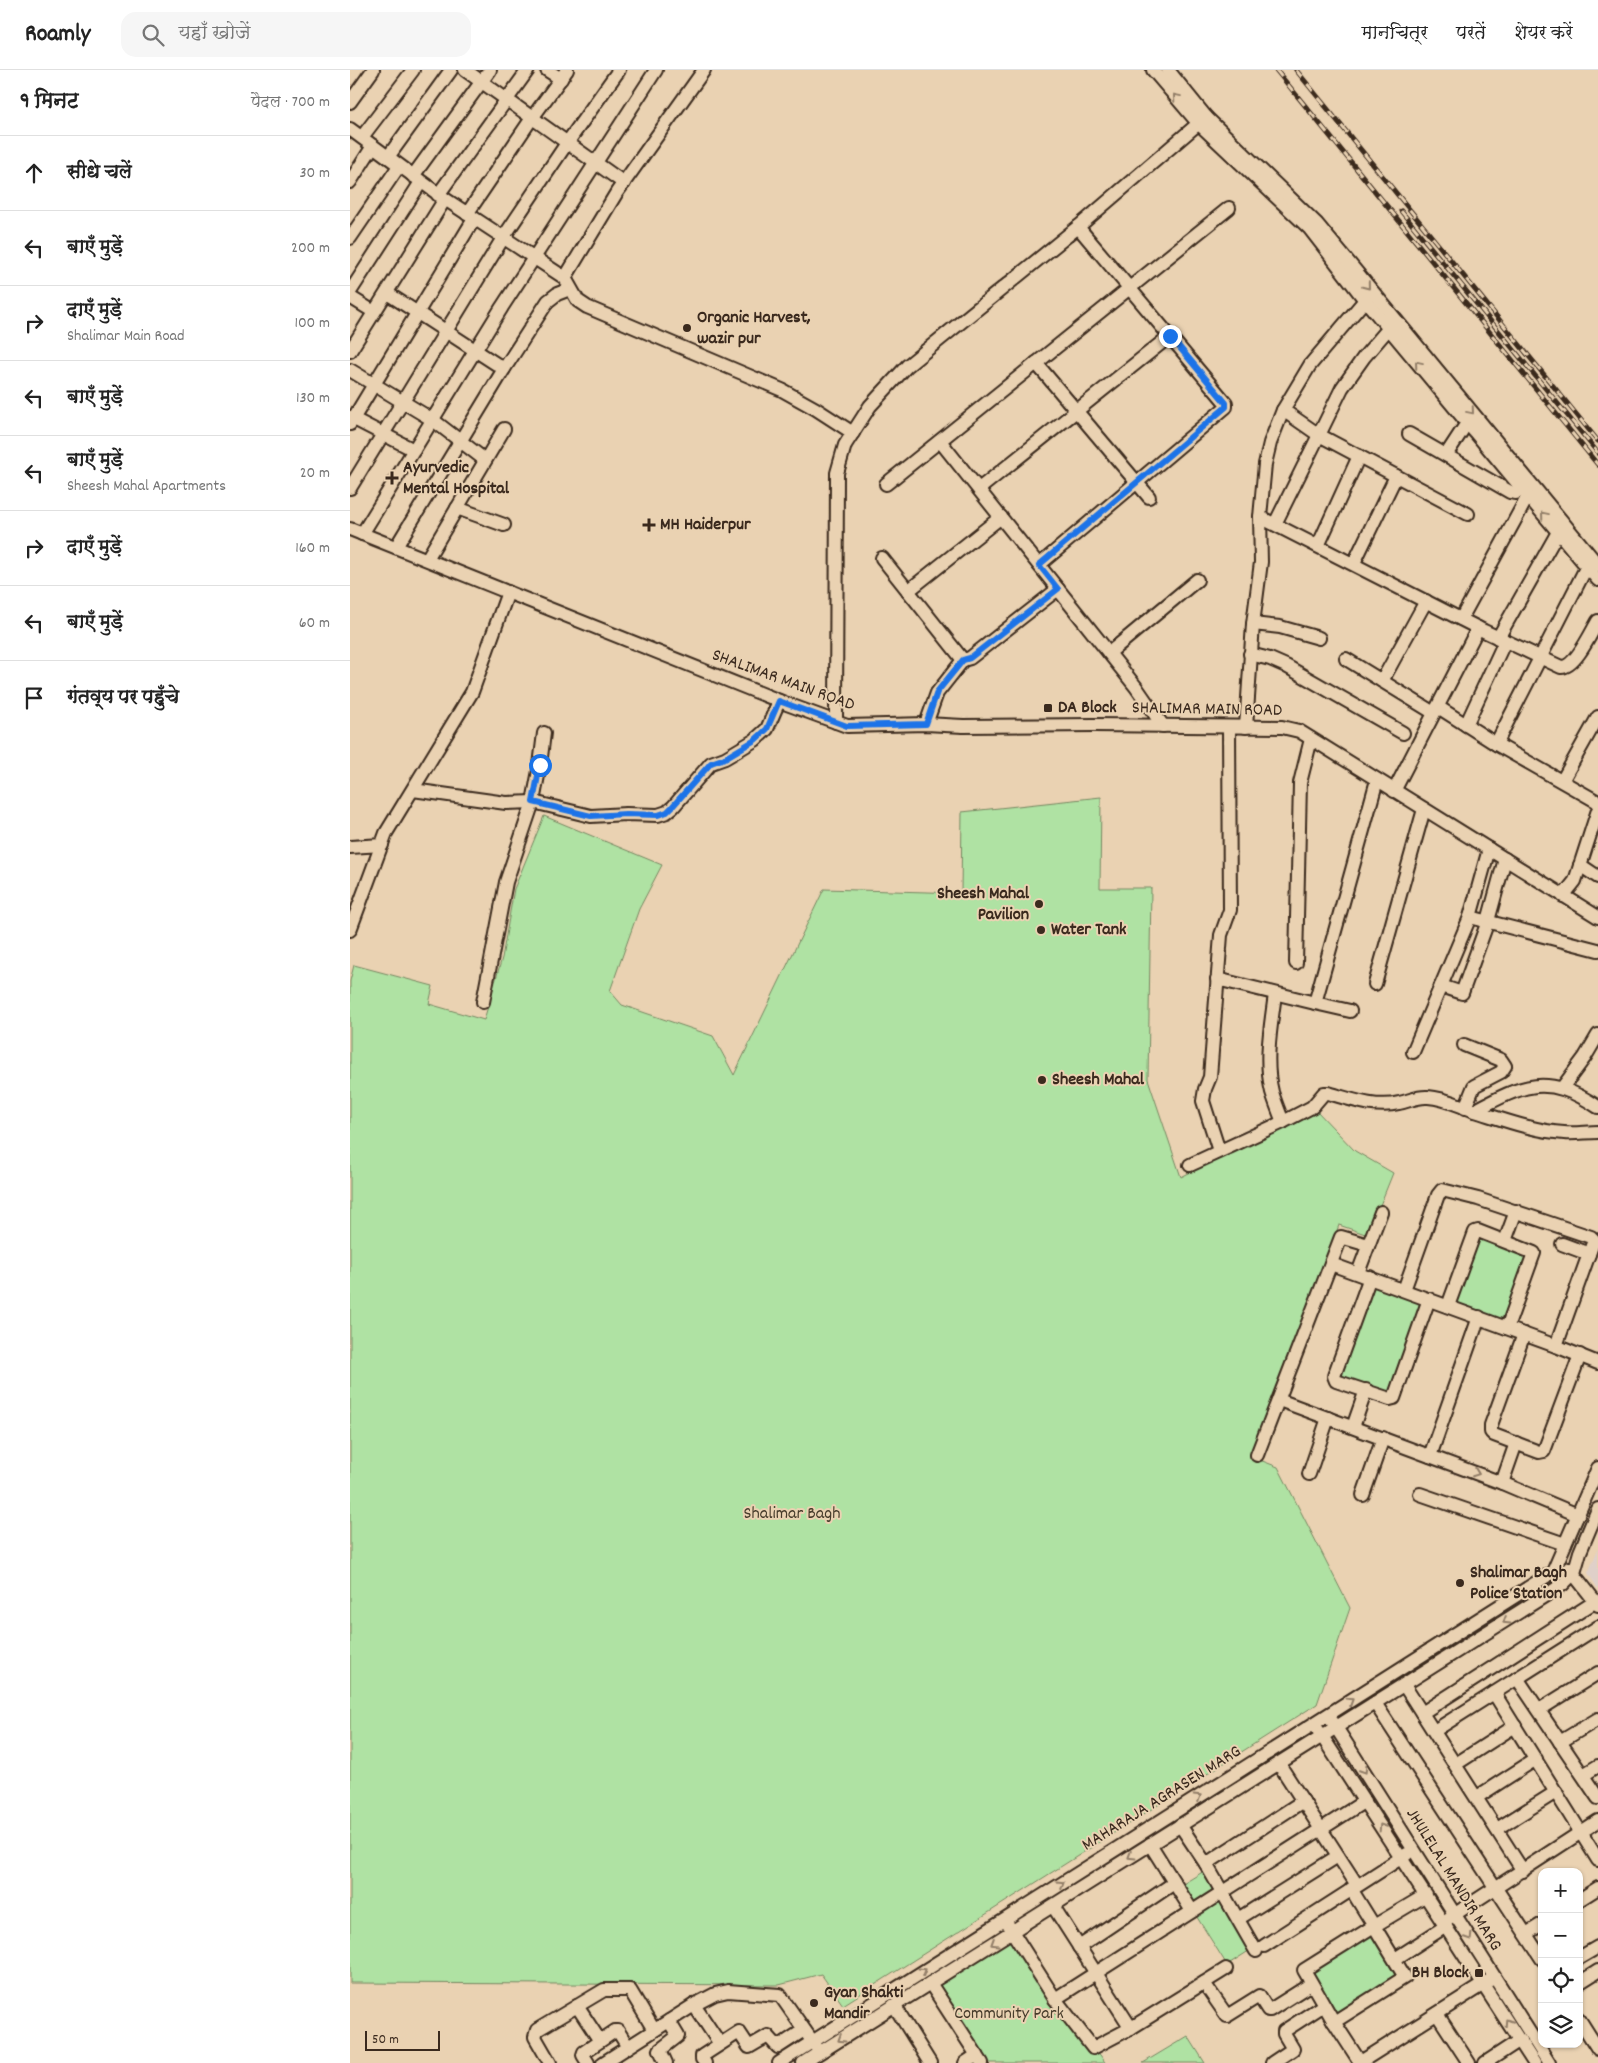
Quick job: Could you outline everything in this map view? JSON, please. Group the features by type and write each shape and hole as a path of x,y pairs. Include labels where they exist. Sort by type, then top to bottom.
{"street":[{"path":"350,102 373,70"},
{"path":"413,70 353,132 442,197 534,258 567,284 578,301 587,307 782,390 816,409 852,433"},
{"path":"388,157 452,70"},
{"path":"465,70 624,183"},
{"path":"350,292 417,179 490,70"},
{"path":"350,351 442,197 528,70"},
{"path":"414,450 351,420 417,313 471,216 532,118 564,74 547,70"},
{"path":"350,488 503,238 619,70"},
{"path":"356,531 414,450 534,258 656,70"},
{"path":"396,547 504,369 548,301 567,284 624,183 704,70"},
{"path":"1153,70 1310,229 1365,300 1558,532 1592,566"},
{"path":"1168,70 1202,120 1317,224 1592,566 1598,580"},
{"path":"836,722 837,474 845,445 852,433 870,406 907,366 1078,227 1202,120"},
{"path":"350,182 373,146"},
{"path":"350,238 399,166"},
{"path":"886,484 1229,208"},
{"path":"1039,565 1226,407 1226,403 1078,227"},
{"path":"386,293 504,369"},
{"path":"350,297 374,312"},
{"path":"1246,727 1250,654 1261,562 1260,517 1265,464 1270,443 1283,410 1296,386 1323,348 1365,300"},
{"path":"1276,524 1348,379 1389,328"},
{"path":"979,489 1170,336"},
{"path":"1036,364 1149,497"},
{"path":"350,370 433,420 460,443 486,460"},
{"path":"1283,410 1320,435 1468,514"},
{"path":"1446,455 1468,423"},
{"path":"426,559 504,429"},
{"path":"1409,434 1510,492 1526,493"},
{"path":"940,441 1136,687 1163,726"},
{"path":"1318,546 1359,456"},
{"path":"1354,563 1396,476"},
{"path":"1461,619 1526,493"},
{"path":"457,508 504,525"},
{"path":"908,591 1001,517"},
{"path":"1260,517 1354,563 1478,628 1562,667 1571,665 1598,621"},
{"name":"SHALIMAR MAIN ROAD","path":"356,531 779,701 847,726 926,724 963,726 1282,727 1299,731 1598,917"},
{"path":"1466,725 1501,639 1558,532"},
{"path":"882,558 963,660"},
{"path":"1496,744 1540,658 1592,566"},
{"path":"1109,653 1197,580"},
{"path":"926,724 937,692 963,660 970,658 1058,589"},
{"path":"350,930 386,832 472,692 508,592"},
{"path":"1382,682 1426,601"},
{"path":"1253,624 1280,626 1319,638"},
{"path":"1394,791 1478,628"},
{"path":"1250,654 1270,659 1286,666 1402,733"},
{"path":"1346,659 1382,682 1466,725 1598,802"},
{"path":"413,790 506,803 533,802 591,816 658,815 667,812 711,763 725,758 755,740 767,729 779,701"},
{"path":"1562,781 1598,716"},
{"path":"1219,1151 1203,1101 1210,1077 1221,935 1230,910 1229,727"},
{"path":"483,1002 506,882 533,802 544,732"},
{"path":"1296,964 1300,782 1311,739"},
{"path":"1315,1003 1377,780"},
{"path":"1376,984 1424,809"},
{"path":"1563,896 1575,881 1598,810"},
{"path":"350,847 382,845"},
{"path":"1413,1052 1470,917 1489,849"},
{"path":"1441,986 1462,992 1488,921 1505,859"},
{"path":"1580,865 1598,877"},
{"path":"1470,917 1598,950"},
{"path":"1217,979 1350,1011"},
{"path":"1275,994 1269,1050 1269,1073 1272,1092 1283,1122"},
{"path":"1562,1088 1586,1057 1598,1035"},
{"path":"1464,1045 1501,1060 1505,1066 1501,1072 1474,1086 1470,1109"},
{"path":"1470,1109 1508,1093 1527,1087 1545,1085 1562,1088 1581,1096 1598,1107"},
{"path":"1190,1165 1312,1107 1324,1093 1380,1105 1399,1104 1415,1097 1427,1096 1545,1131 1565,1133 1598,1132"},
{"path":"1453,1184 1598,1236"},
{"path":"1404,1290 1438,1195 1442,1190 1516,1211 1592,1238 1594,1240 1556,1346"},
{"path":"1505,1241 1516,1211"},
{"path":"1381,1212 1368,1245 1364,1275 1334,1378 1390,1399 1394,1398 1429,1299"},
{"path":"1448,1306 1476,1231 1505,1241 1534,1253 1507,1328"},
{"path":"1258,1456 1342,1236 1368,1245"},
{"path":"1562,1244 1588,1254"},
{"path":"1331,1264 1479,1317 1598,1363"},
{"path":"1430,1456 1479,1317"},
{"path":"1524,1334 1491,1429 1494,1435 1539,1452 1544,1451 1580,1355"},
{"path":"1353,1427 1366,1390"},
{"path":"1279,1400 1502,1483 1578,1515"},
{"path":"1309,1474 1328,1418"},
{"path":"1363,1495 1383,1438"},
{"path":"1502,1483 1516,1443"},
{"path":"1422,1713 1597,1603 1574,1573 1560,1560 1578,1515 1594,1494 1598,1468"},
{"path":"1420,1494 1565,1544"},
{"path":"1574,1573 1580,1552 1598,1509"},
{"name":"MAHARAJA AGRASEN MARG","path":"803,2063 816,2047 1005,1920 1554,1572 1560,1560"},
{"name":"MAHARAJA AGRASEN MARG","path":"779,2063 816,2047 894,2006 1562,1585 1574,1573"},
{"path":"1434,1731 1598,1627"},
{"path":"1463,1629 1471,1642"},
{"path":"1539,1710 1598,1673"},
{"path":"1517,1678 1598,1798"},
{"path":"1404,1685 1523,1871"},
{"path":"1494,1693 1598,1860"},
{"path":"1375,1703 1541,1958"},
{"name":"JHULELAL MANDIR MARG","path":"1328,1714 1454,1914 1534,2063"},
{"path":"1560,1742 1598,1719"},
{"name":"JHULELAL MANDIR MARG","path":"1314,1724 1445,1924 1549,2063"},
{"path":"1456,1764 1515,1726"},
{"path":"1477,1797 1536,1759"},
{"path":"1279,1764 1338,1856 1374,1926 1405,1974 1405,1978 1334,2022"},
{"path":"1583,1775 1598,1766"},
{"path":"1497,1829 1556,1792"},
{"path":"1206,1864 1303,1801"},
{"path":"1055,1999 1364,1801"},
{"path":"1162,1820 1175,1829 1206,1864 1238,1919 1260,1948 1413,1849"},
{"path":"1395,1959 1445,1924 1454,1914 1598,1821"},
{"path":"1150,1844 1192,1910"},
{"path":"1238,1919 1338,1856"},
{"path":"1079,1947 1174,1883"},
{"path":"1583,1897 1598,1888"},
{"path":"1426,1895 1304,1969 1311,1984 1359,2063 1489,1981"},
{"path":"1052,1906 1131,2028"},
{"path":"1005,1920 1055,1999 1092,2048 1131,2028 1226,1969"},
{"path":"1526,1934 1538,1926"},
{"path":"1583,1956 1598,1947"},
{"path":"1583,1980 1598,1971"},
{"path":"930,1983 979,2059 965,2063"},
{"path":"1204,1983 1227,2016 1260,1996 1268,2010 1270,2010 1311,1984"},
{"path":"550,2063 535,2037 535,2032 604,1990 630,1990 654,2030"},
{"path":"603,2063 694,2005 721,1992 776,1994 783,1997 816,2047"},
{"path":"694,2005 720,2044"},
{"path":"577,2006 600,2041"},
{"path":"894,2006 930,2063"},
{"path":"1272,2063 1293,2049 1284,2031 1324,2006"},
{"path":"1437,2014 1469,2063"},
{"path":"666,2063 660,2049 678,2036 669,2021"},
{"path":"1583,2025 1598,2049"},
{"path":"588,2063 583,2052 617,2030 628,2047"},
{"path":"705,2063 702,2056 739,2032 750,2047 768,2036 778,2047 804,2030"},
{"path":"1485,2063 1520,2040"}],"shaded area":[{"path":"1598,1549 1598,1589 1588,1573"}],"green space":[{"name":"Shalimar Bagh","path":"1101,797 1100,888 1151,888 1148,1079 1181,1177 1316,1110 1355,1151 1393,1173 1368,1235 1339,1225 1252,1457 1278,1467 1350,1608 1317,1704 843,2005 821,1974 779,1985 350,1983 350,981 354,965 433,986 429,1004 484,1020 502,958 514,889 544,816 662,865 639,909 610,991 622,1005 713,1036 734,1075 824,889 961,893 962,812"},
{"path":"1478,1234 1530,1254 1504,1323 1452,1303"},
{"path":"1371,1282 1426,1301 1392,1396 1337,1377"},
{"path":"1209,1868 1258,1945 1227,1965 1178,1887"},
{"path":"1374,1931 1402,1976 1335,2017 1307,1973"},
{"name":"Community Park","path":"1013,1937 1105,2063 983,2063 934,1986"},
{"path":"1188,2036 1205,2063 1143,2063"}],"railway":[{"path":"1276,70 1598,465"},
{"path":"1296,70 1598,441"},
{"path":"1401,211 1598,453"}],"place":[{"name":"Organic Harvest, wazir pur","path":"687,328"},
{"name":"Ayurvedic Mental Hospital","path":"392,478"},
{"name":"MH Haiderpur","path":"649,525"},
{"name":"DA Block","path":"1048,708"},
{"name":"Sheesh Mahal Pavilion","path":"1039,904"},
{"name":"Water Tank","path":"1041,930"},
{"name":"Sheesh Mahal","path":"1042,1080"},
{"name":"Shalimar Bagh Police Station","path":"1460,1583"},
{"name":"BH Block","path":"1479,1973"},
{"name":"Gyan Shakti Mandir","path":"814,2003"}],"route":[{"path":"540,765 533,802 591,816 658,815 667,812 711,763 725,758 755,740 767,729 779,701 847,726 926,724 937,692 963,660 970,658 1058,589 1039,565 1226,407 1226,403 1170,336"}]}
